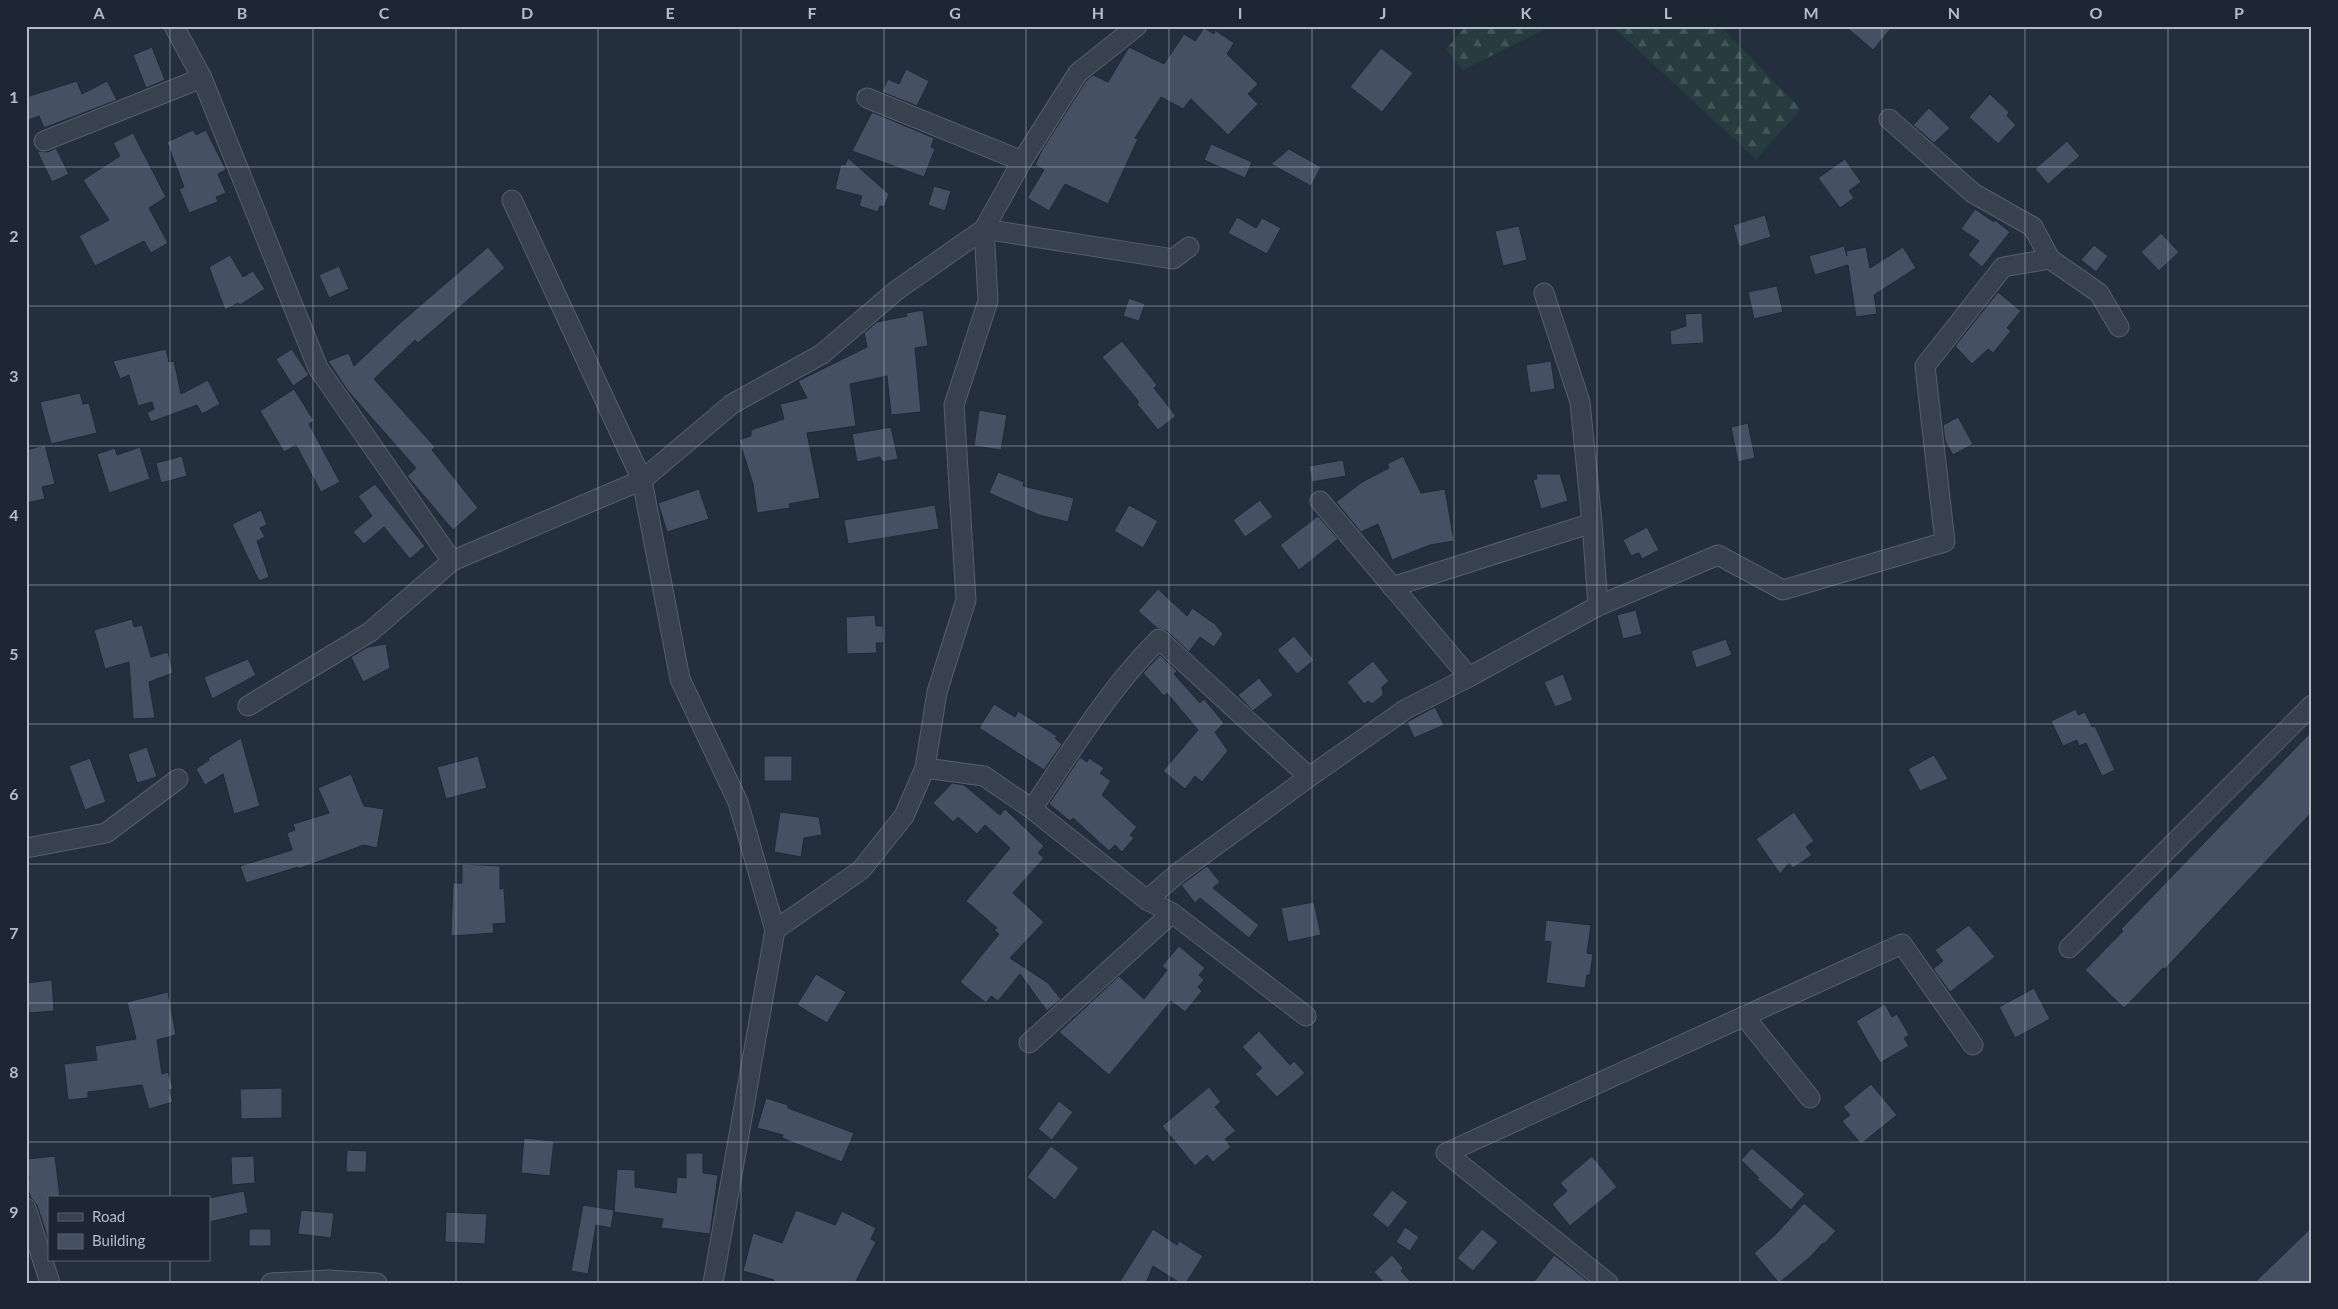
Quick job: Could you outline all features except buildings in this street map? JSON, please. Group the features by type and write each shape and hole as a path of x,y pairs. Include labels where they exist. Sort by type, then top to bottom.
{"street":[{"path":"174,26 202,78 318,368 452,561"},
{"path":"248,706 370,632 452,561 642,480 732,404 822,354 897,290 984,229 1022,161 1078,73 1137,26"},
{"path":"44,141 202,78"},
{"path":"867,98 1022,161"},
{"path":"1889,119 1973,192 2033,227 2050,259 2099,293 2118,327"},
{"path":"512,200 642,480 680,679 738,802 775,930 713,1283"},
{"path":"984,229 1173,259 1190,248"},
{"path":"775,930 861,870 904,816 925,768 937,692 966,600 954,406 988,301 984,229"},
{"path":"1147,900 1178,873 1308,777 1406,709 1469,677 1598,606 1718,555 1783,590 1945,542 1925,366 2003,267 2050,259"},
{"path":"1544,293 1580,402 1598,606"},
{"path":"1320,501 1469,677"},
{"path":"1392,587 1592,523"},
{"path":"1032,809 1104,704 1137,661 1159,639 1308,777"},
{"path":"2069,948 2312,705"},
{"path":"925,768 984,776 1032,809 1147,900 1172,913 1306,1016"},
{"path":"26,848 106,833 178,779"},
{"path":"1029,1043 1172,913"},
{"path":"1608,1283 1446,1153 1902,944 1974,1045"},
{"path":"1744,1016 1810,1098"},
{"path":"26,1208 50,1283"},
{"path":"271,1283 376,1283"}],"green space":[{"path":"1466,26 1551,26 1463,70 1446,49"},
{"path":"1612,26 1720,26 1801,109 1756,159"}]}
